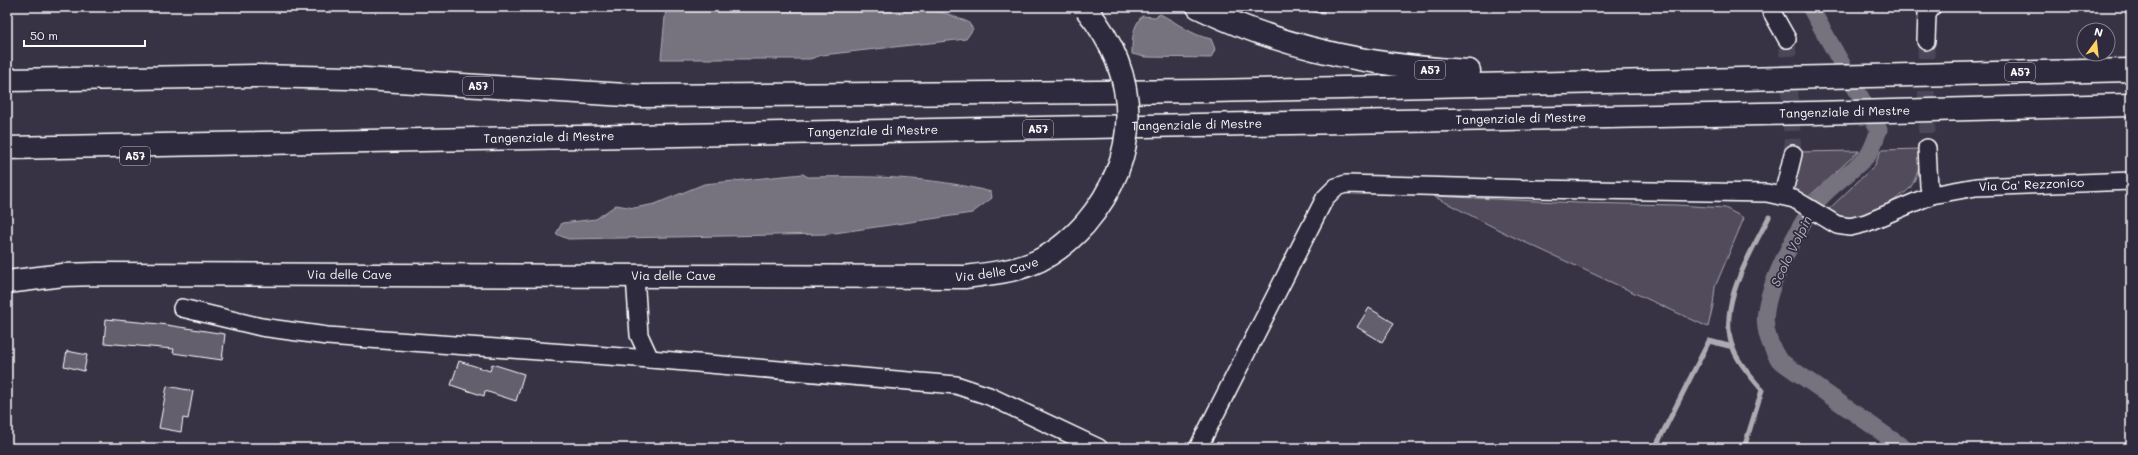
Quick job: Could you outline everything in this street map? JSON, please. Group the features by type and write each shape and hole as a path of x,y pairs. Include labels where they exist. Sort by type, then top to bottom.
{"main road":[{"name":"A57","path":"1198,7 1229,22 1338,56 1423,69 1672,79"},
{"name":"Via delle Cave","path":"7,282 56,275 97,274 965,277 1012,271 1037,262 1055,252 1068,242 1085,224 1106,197 1116,177 1124,151 1128,117 1127,100 1120,67 1106,36 1085,8"},
{"name":"A57","path":"7,80 256,76 326,78 642,96 1211,91 1672,79 2131,70"},
{"name":"Tangenziale di Mestre","path":"263,144 1813,113 2131,105"},
{"name":"A57","path":"7,148 263,144"},
{"name":"A57","path":"7,160 107,158 263,144"}],"street":[{"path":"1769,7 1787,39"},
{"path":"1926,41 1927,14 1932,7"},
{"path":"1927,148 1929,186 1932,195"},
{"path":"1198,448 1325,198 1332,190 1341,185 1356,183 1534,189 1767,193 1788,197 1793,154"},
{"name":"Via Ca' Rezzonico","path":"1788,197 1837,225 1850,227 1932,195 1976,187 2131,180"},
{"path":"635,276 639,335 650,359"},
{"path":"182,308 261,327 328,336 650,359 956,385 989,396 1100,448"}],"shaded area":[{"path":"7,7 109,7 103,9"},
{"path":"666,7 901,7 945,13 968,22 973,29 966,39 822,55 810,59 661,59"},
{"path":"1160,14 1191,32 1211,39 1215,49 1211,58 1145,57 1132,54 1133,34 1136,25 1142,16 1155,17"},
{"path":"1922,149 1913,184 1906,192 1893,201 1877,210 1861,216 1844,217 1827,211 1875,165 1881,150"},
{"path":"1859,151 1805,200 1792,190 1798,152"},
{"path":"803,174 808,177 877,177 923,180 991,192 992,198 972,213 828,234 568,239 556,234 562,223 596,219 616,205 634,208 655,204 704,184"},
{"path":"1433,196 1725,208 1744,218 1715,287 1708,327 1507,234"}],"building":[{"path":"1369,308 1394,323 1382,342 1357,327"},
{"path":"106,319 160,324 225,334 222,360 173,353 174,349 104,343"},
{"path":"67,351 87,355 84,371 64,366"},
{"path":"459,361 490,371 492,364 524,374 516,401 485,391 484,396 451,385"},
{"path":"167,386 193,391 188,419 183,418 181,432 159,428"}],"waterway":[{"path":"1303,7 1322,12"},
{"name":"Scolo Volpin","path":"1810,7 1879,130 1868,155 1817,202 1794,239 1779,270 1768,299 1765,318 1766,331 1770,343 1779,360 1904,448"},
{"path":"1744,448 1762,390 1744,368 1735,353 1730,336 1729,319 1732,301 1744,265 1769,217"},
{"path":"1655,448 1709,341 1733,347"}],"tunnel":[{"path":"1787,39 1793,154"},
{"path":"1926,41 1927,148"}]}
